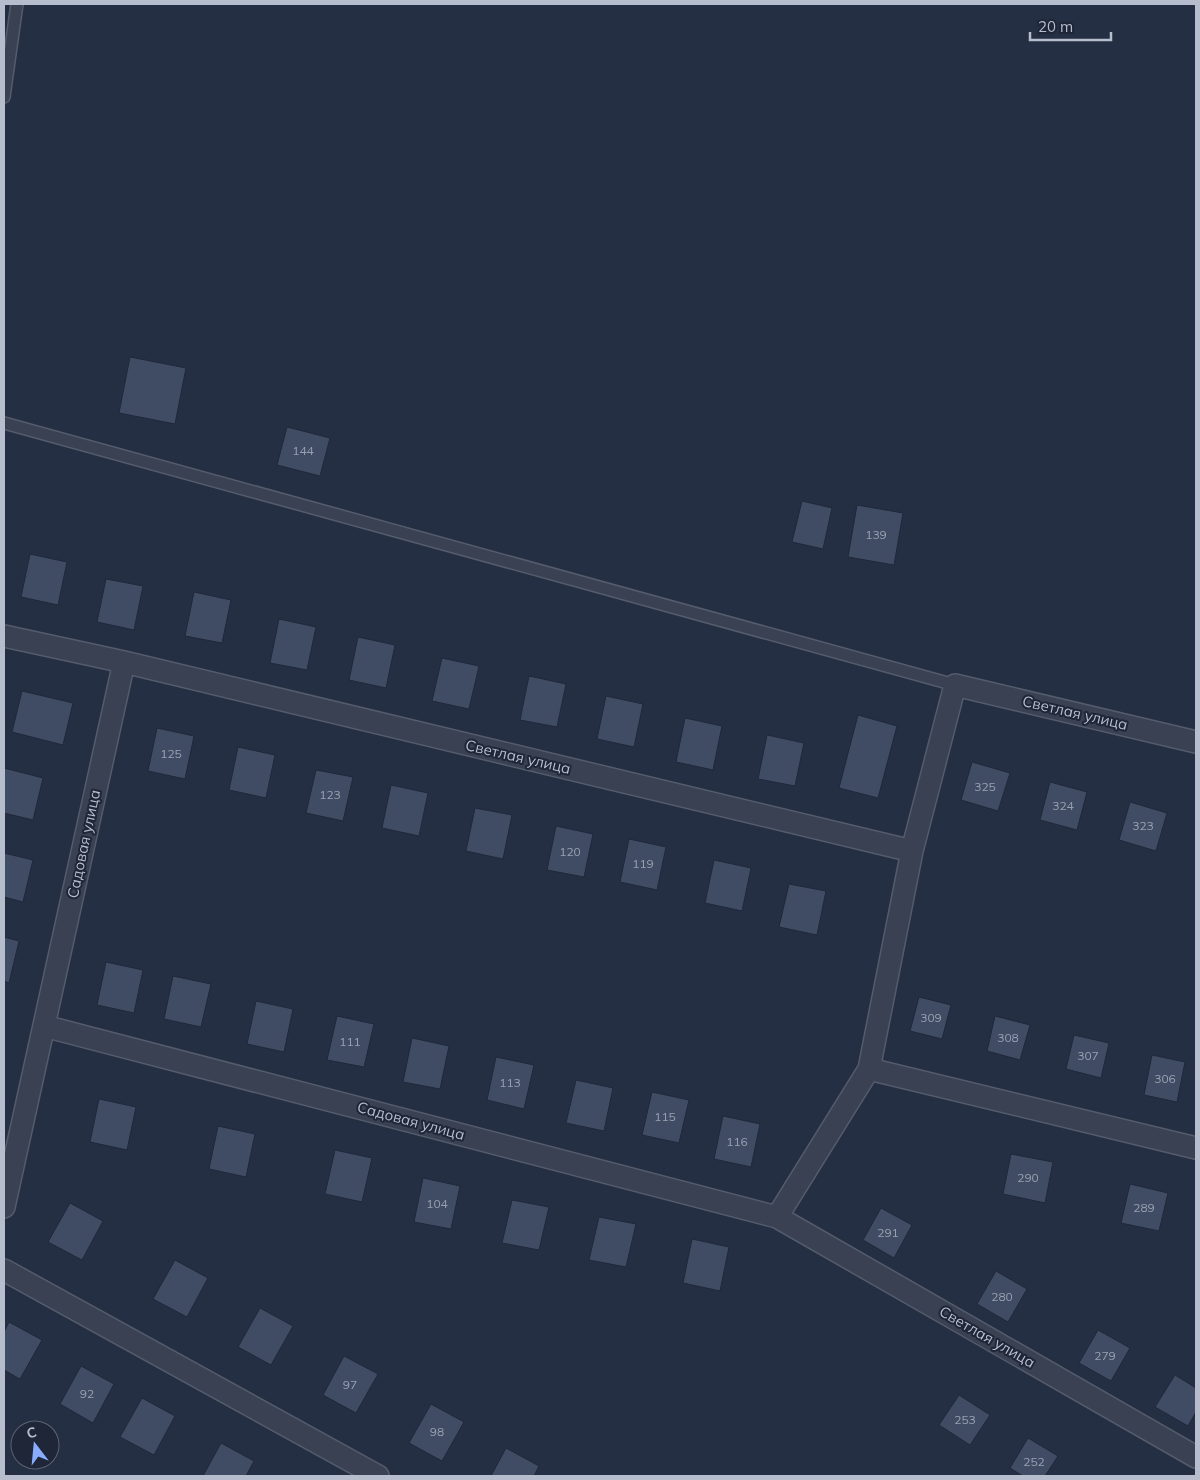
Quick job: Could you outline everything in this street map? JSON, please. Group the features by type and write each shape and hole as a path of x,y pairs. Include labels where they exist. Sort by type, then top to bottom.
{"street":[{"name":"Светлая улица","path":"4,636 124,662 912,851"},
{"name":"Садовая улица","path":"4,1207 124,662"},
{"name":"Светлая улица","path":"954,685 1196,742"},
{"path":"777,1216 869,1069 912,851 954,685"},
{"name":"Садовая улица","path":"44,1026 777,1216"},
{"path":"869,1069 1196,1148"},
{"name":"Светлая улица","path":"777,1216 1196,1458"},
{"path":"4,1270 378,1476"}],"lane":[{"path":"4,97 17,4"},
{"path":"4,423 954,685"}],"building":[{"path":"130,357 186,368 175,424 119,413"},
{"path":"287,427 330,438 320,476 277,465"},
{"path":"802,501 832,508 823,549 792,542"},
{"path":"857,505 903,513 894,565 848,557"},
{"path":"30,554 67,562 58,605 21,597"},
{"path":"106,579 143,586 134,630 97,622"},
{"path":"194,592 231,600 222,643 185,636"},
{"path":"279,619 316,627 307,670 270,663"},
{"path":"358,637 395,645 386,688 349,680"},
{"path":"442,658 479,666 469,709 432,701"},
{"path":"529,676 566,684 557,727 520,720"},
{"path":"22,691 73,703 63,745 12,732"},
{"path":"606,696 643,704 634,747 597,739"},
{"path":"858,715 897,726 878,798 839,788"},
{"path":"685,718 722,726 713,770 676,762"},
{"path":"157,728 194,736 185,779 148,771"},
{"path":"767,735 804,743 795,786 758,779"},
{"path":"238,747 275,755 266,798 229,790"},
{"path":"972,762 1010,773 998,811 961,800"},
{"path":"4,768 43,778 33,820 4,813"},
{"path":"316,770 353,777 343,821 306,813"},
{"path":"1050,782 1087,792 1077,830 1040,820"},
{"path":"391,785 428,793 419,836 382,828"},
{"path":"1130,802 1167,813 1156,851 1119,840"},
{"path":"475,808 512,815 503,859 466,851"},
{"path":"556,826 593,834 584,877 547,870"},
{"path":"629,839 666,847 657,890 620,882"},
{"path":"4,853 33,860 23,902 4,897"},
{"path":"714,860 751,868 742,911 705,903"},
{"path":"789,884 826,891 817,935 779,927"},
{"path":"4,937 19,941 9,983 4,981"},
{"path":"106,962 143,970 134,1013 97,1005"},
{"path":"173,976 211,984 201,1027 164,1019"},
{"path":"919,997 951,1005 942,1039 910,1031"},
{"path":"256,1001 293,1009 284,1052 247,1044"},
{"path":"337,1016 374,1024 364,1067 327,1060"},
{"path":"995,1016 1030,1025 1020,1060 987,1051"},
{"path":"1074,1035 1109,1043 1101,1078 1066,1069"},
{"path":"412,1038 449,1046 440,1089 403,1082"},
{"path":"1152,1055 1185,1062 1177,1102 1144,1095"},
{"path":"496,1057 534,1065 524,1109 487,1100"},
{"path":"576,1080 613,1088 604,1131 566,1123"},
{"path":"652,1092 689,1100 679,1143 642,1135"},
{"path":"99,1099 136,1107 127,1150 90,1142"},
{"path":"723,1116 760,1124 751,1167 714,1159"},
{"path":"218,1126 255,1134 246,1177 209,1169"},
{"path":"335,1150 372,1158 362,1202 325,1194"},
{"path":"1011,1154 1053,1162 1045,1203 1003,1194"},
{"path":"423,1178 460,1186 451,1229 414,1222"},
{"path":"1130,1184 1168,1193 1159,1231 1121,1223"},
{"path":"512,1200 549,1207 539,1250 502,1243"},
{"path":"70,1203 103,1221 82,1260 48,1242"},
{"path":"881,1208 912,1225 894,1258 863,1240"},
{"path":"599,1217 636,1224 626,1267 589,1260"},
{"path":"692,1239 729,1247 720,1291 683,1283"},
{"path":"175,1260 208,1278 187,1317 153,1299"},
{"path":"996,1271 1027,1289 1008,1322 977,1304"},
{"path":"260,1308 293,1326 271,1365 238,1347"},
{"path":"9,1322 42,1340 20,1379 4,1370 4,1332"},
{"path":"1098,1330 1130,1348 1111,1381 1079,1363"},
{"path":"344,1356 378,1374 356,1413 323,1395"},
{"path":"81,1366 114,1384 93,1423 60,1404"},
{"path":"1175,1375 1196,1388 1196,1412 1188,1426 1155,1407"},
{"path":"959,1395 990,1415 970,1445 939,1425"},
{"path":"142,1398 175,1416 154,1455 120,1437"},
{"path":"431,1404 464,1422 442,1461 409,1443"},
{"path":"1028,1438 1058,1456 1045,1476 1023,1476 1010,1468"},
{"path":"221,1443 254,1461 246,1476 203,1476"},
{"path":"506,1448 539,1466 534,1476 491,1476"}]}
